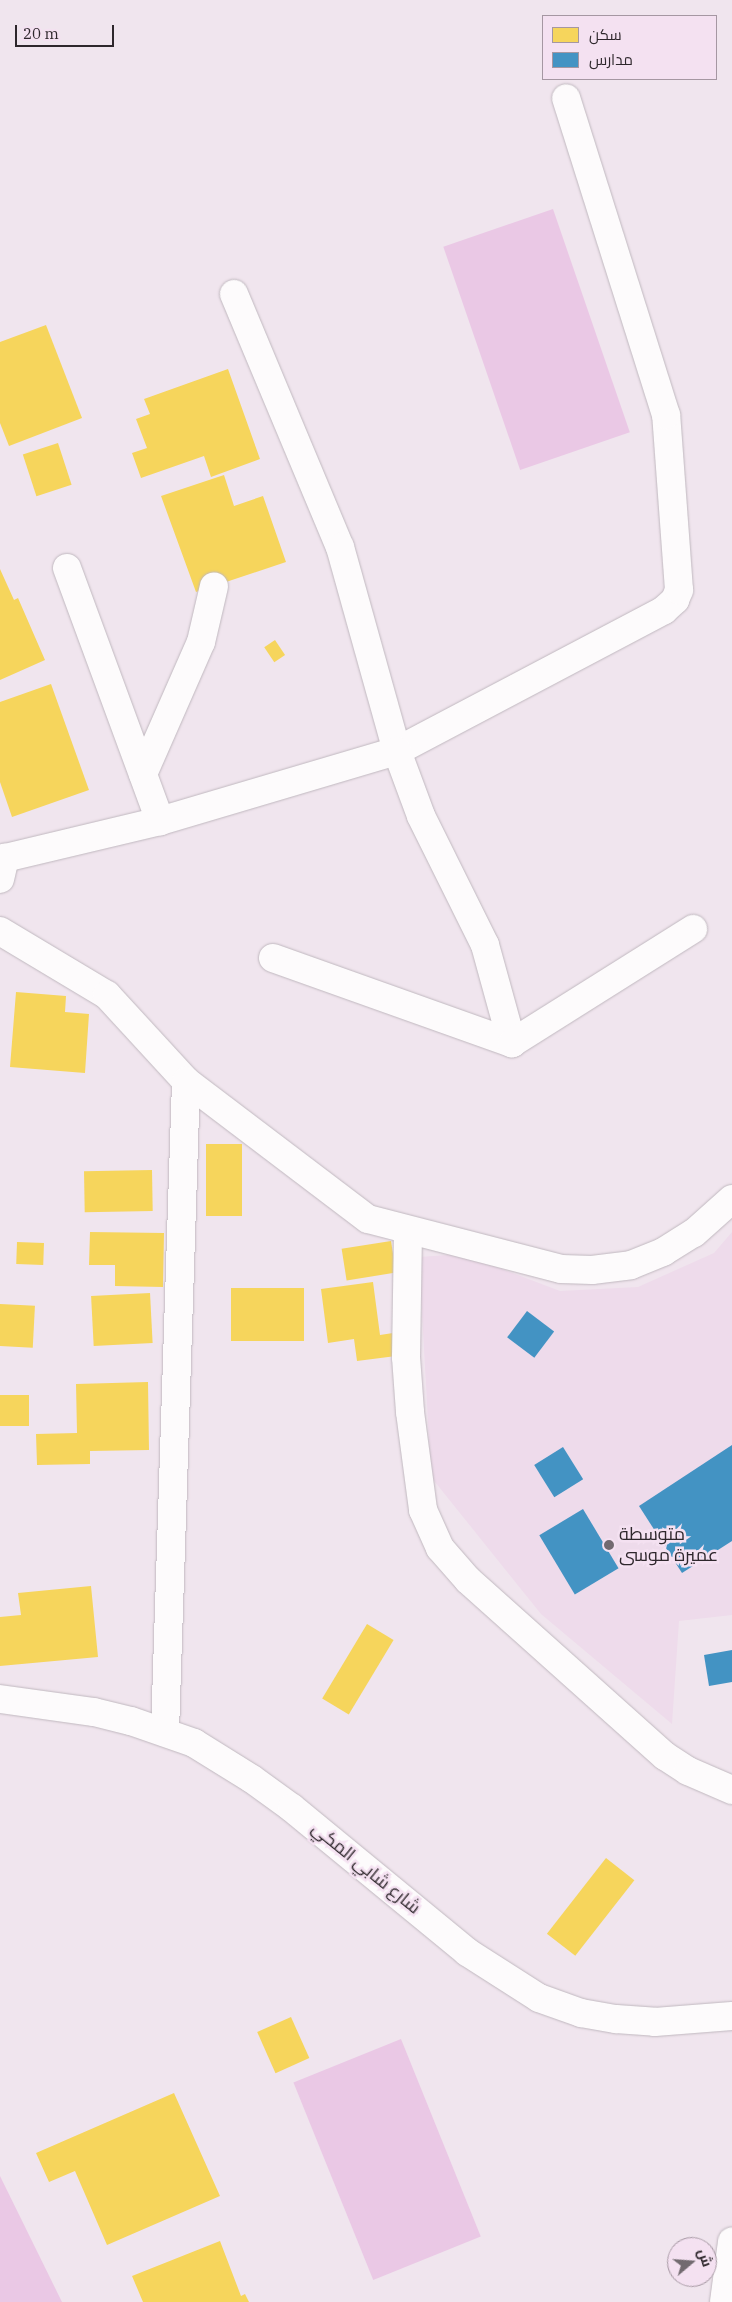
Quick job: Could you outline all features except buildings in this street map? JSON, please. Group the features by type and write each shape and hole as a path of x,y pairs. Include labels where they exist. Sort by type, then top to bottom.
{"street":[{"path":"2,860 160,821 397,751 664,610 675,600 680,590 666,415 566,98"},
{"path":"234,294 340,547 397,751 421,816 485,945 512,1042"},
{"path":"67,568 160,821"},
{"path":"143,774 201,642 214,586"},
{"path":"512,1042 693,929"},
{"path":"0,931 106,995 186,1082 368,1219 561,1269 612,1268 648,1260 680,1244 732,1199"},
{"path":"273,958 512,1042"},
{"path":"165,1732 186,1082"},
{"path":"408,1230 406,1330 410,1412 423,1510 440,1548 468,1580 665,1756 688,1771 732,1790"},
{"name":"شارع شابي المكي","path":"0,1699 76,1708 165,1732 194,1743 252,1779 467,1952 539,1998 581,2013 616,2019 655,2022 732,2016"},
{"path":"724,2302 732,2242"}],"shaded area":[{"path":"553,209 630,432 520,470 443,247"},
{"name":"متوسطة عميرة موسى","path":"732,1232 732,1615 679,1621 672,1724 541,1614 431,1477 419,1257 462,1254 560,1291 638,1287 714,1253"},
{"path":"401,2039 481,2236 373,2280 293,2082"},
{"path":"0,2176 62,2302 0,2302"}],"place":[{"name":"متوسطة عميرة موسى","path":"609,1545"}]}
